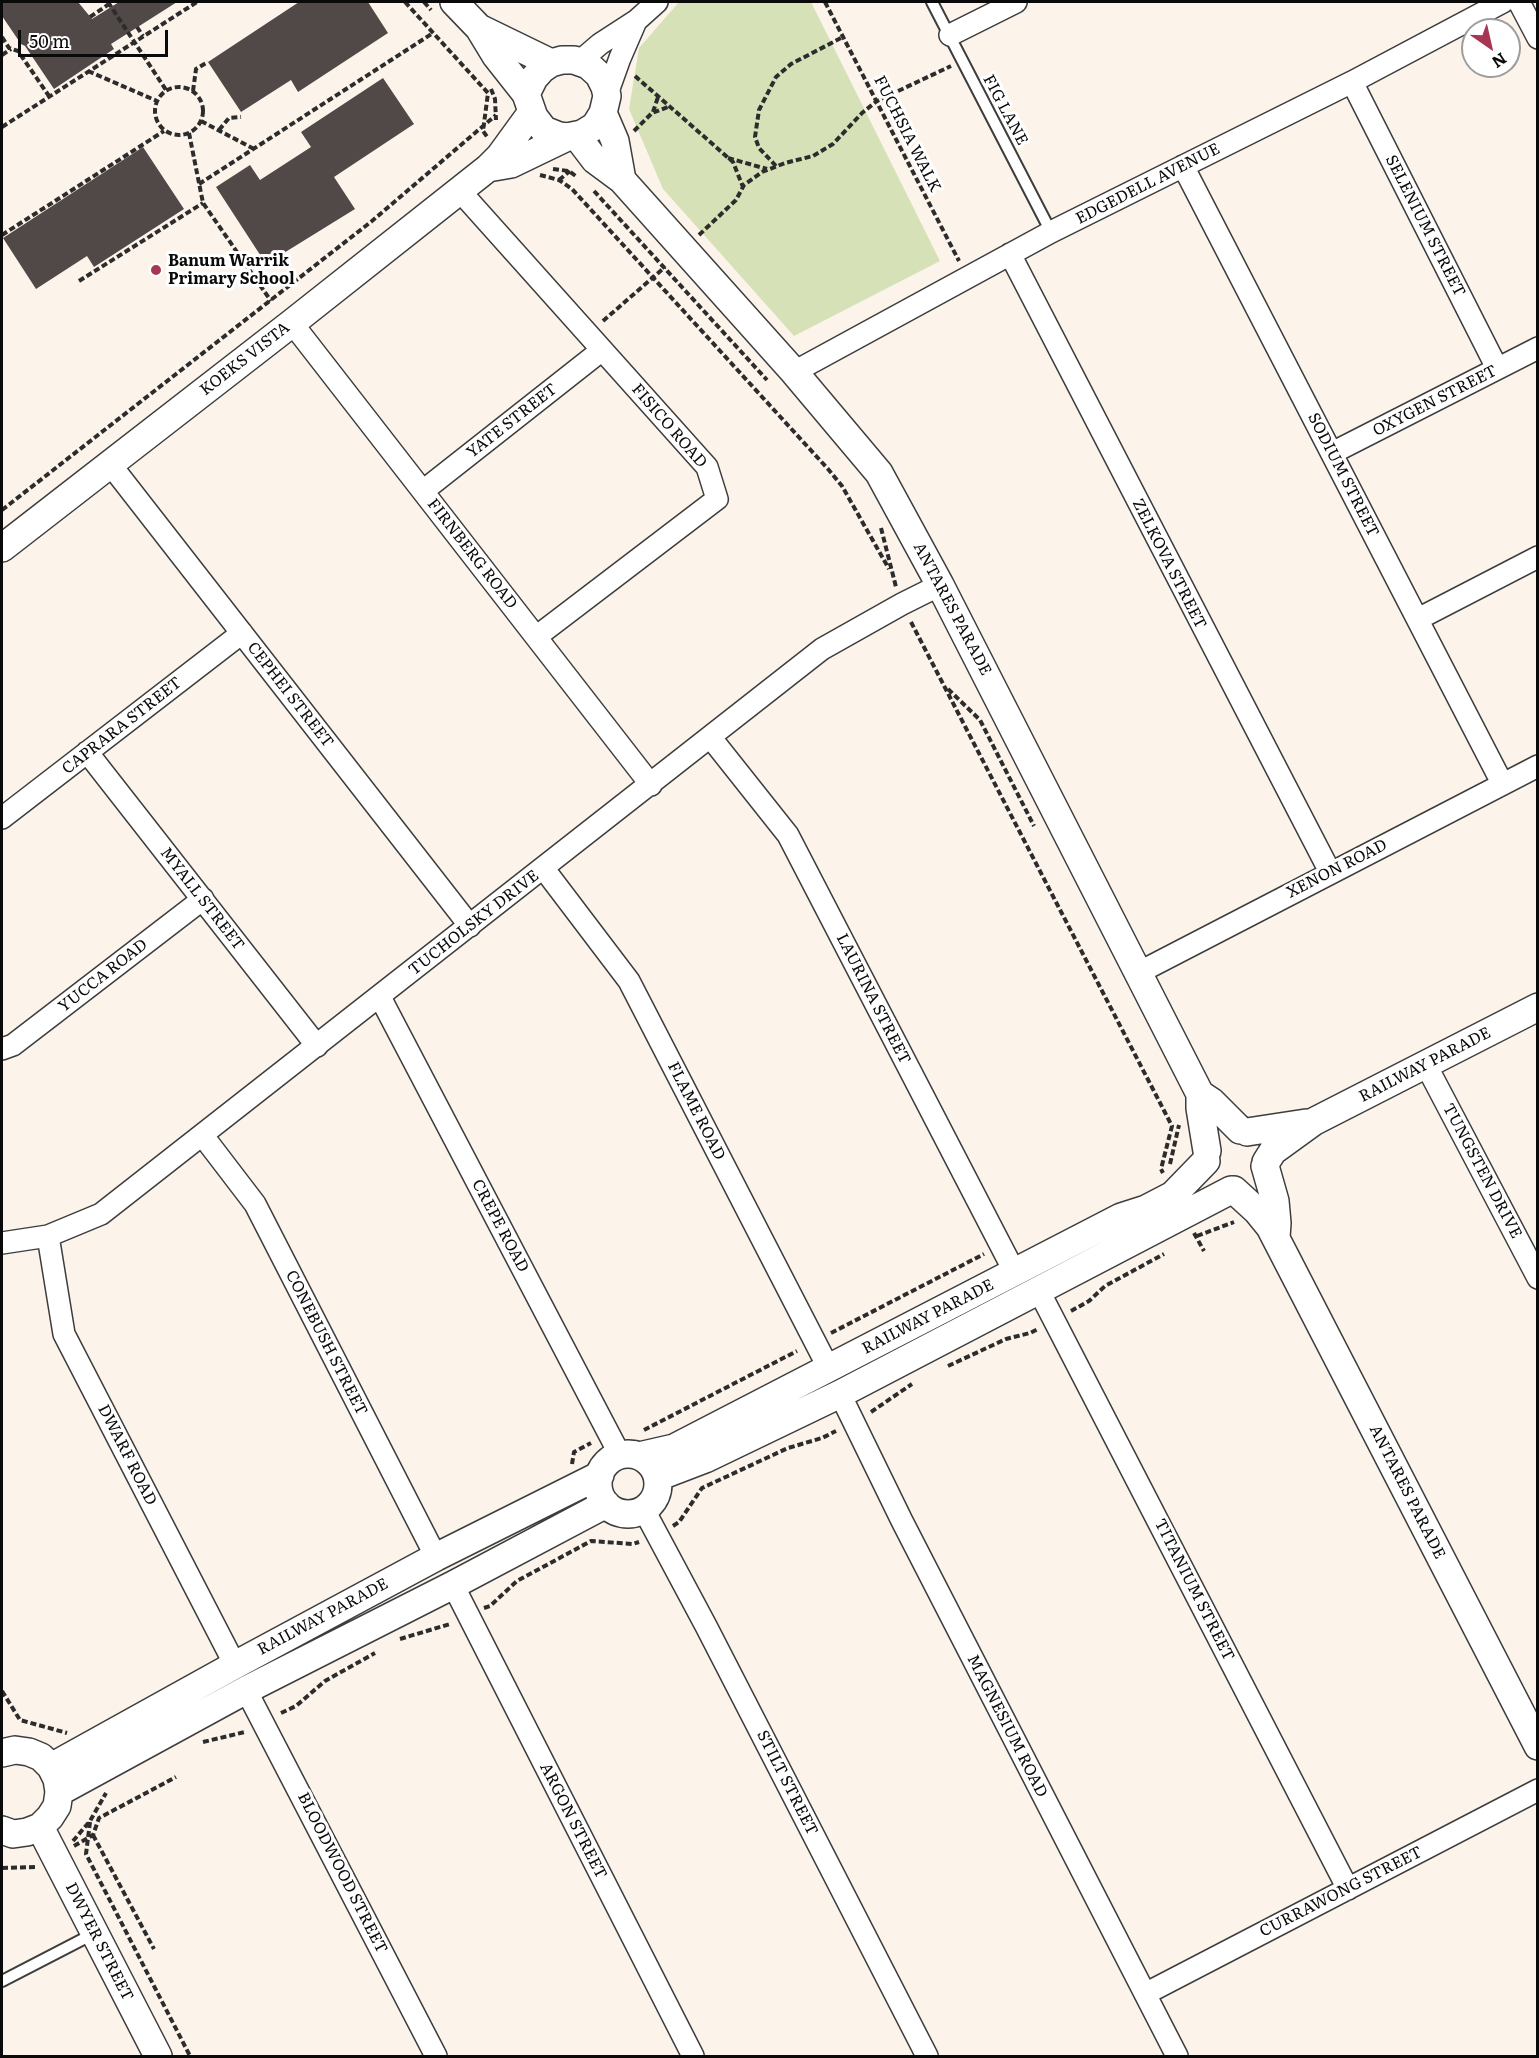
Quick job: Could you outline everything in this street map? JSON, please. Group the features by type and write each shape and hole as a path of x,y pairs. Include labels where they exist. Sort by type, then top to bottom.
{"street":[{"path":"579,62 600,44 637,20 657,2"},
{"path":"950,35 1016,2"},
{"name":"EDGEDELL AVENUE","path":"784,379 1051,232 1352,82 1503,2"},
{"path":"1519,2 1538,38"},
{"path":"447,10 551,63 562,60 579,62 588,65 599,75 605,87 605,105 622,180"},
{"path":"605,105 620,58 637,20"},
{"path":"479,28 529,103 534,117 544,129 559,136 572,136"},
{"name":"KOEKS VISTA","path":"505,159 529,103 534,78 551,63"},
{"name":"SELENIUM STREET","path":"1352,82 1497,368"},
{"name":"KOEKS VISTA","path":"2,548 459,190 505,159 582,134 595,126 605,105"},
{"name":"ANTARES PARADE","path":"572,136 595,160 622,180 674,259 784,379 879,473 940,585 1200,1094 1207,1156"},
{"name":"SODIUM STREET","path":"1184,166 1502,783"},
{"name":"FISICO ROAD","path":"459,190 707,467 717,499 536,637"},
{"name":"ZELKOVA STREET","path":"1010,255 1330,872"},
{"name":"FIRNBERG ROAD","path":"292,323 651,785"},
{"name":"YATE STREET","path":"423,491 595,342"},
{"name":"OXYGEN STREET","path":"1332,453 1538,348"},
{"name":"CEPHEI STREET","path":"110,464 470,926"},
{"path":"1418,619 1538,557"},
{"name":"TUCHOLSKY DRIVE","path":"2,1243 48,1236 101,1214 822,650 940,585"},
{"name":"CAPRARA STREET","path":"2,818 242,633"},
{"name":"LAURINA STREET","path":"711,738 788,835 1015,1272"},
{"name":"MYALL STREET","path":"87,752 316,1046"},
{"name":"XENON ROAD","path":"1138,973 1538,766"},
{"name":"FLAME ROAD","path":"544,869 629,981 828,1367"},
{"name":"YUCCA ROAD","path":"2,1049 13,1045 203,899"},
{"name":"CREPE ROAD","path":"381,997 630,1456"},
{"name":"RAILWAY PARADE","path":"1266,1164 1273,1151 1313,1122 1538,1007"},
{"name":"TUNGSTEN DRIVE","path":"1426,1065 1538,1278"},
{"name":"ANTARES PARADE","path":"1200,1094 1244,1131"},
{"name":"RAILWAY PARADE","path":"1244,1131 1275,1130 1313,1122"},
{"path":"1244,1131 1262,1144 1266,1164 1259,1180 1251,1186 1232,1190 1213,1180 1208,1171 1207,1156 1212,1142 1220,1135 1226,1132 1244,1131"},
{"name":"CONEBUSH STREET","path":"202,1136 255,1204 436,1557"},
{"name":"RAILWAY PARADE","path":"1192,1217 1207,1156"},
{"name":"ANTARES PARADE","path":"1266,1164 1275,1201 1276,1237"},
{"name":"ANTARES PARADE","path":"1232,1190 1257,1211 1276,1237 1538,1746"},
{"name":"RAILWAY PARADE","path":"657,1477 705,1459 840,1394 1039,1291 1192,1217 1232,1190"},
{"name":"RAILWAY PARADE","path":"630,1456 674,1448 1121,1217 1146,1209 1173,1195 1192,1217"},
{"name":"DWARF ROAD","path":"48,1236 64,1334 235,1665"},
{"name":"TITANIUM STREET","path":"1039,1291 1348,1889"},
{"name":"MAGNESIUM ROAD","path":"840,1394 1177,2056"},
{"path":"630,1456 648,1461 657,1477 656,1496 644,1510 634,1514 614,1511 600,1495 598,1485 600,1475 605,1466 630,1456"},
{"name":"RAILWAY PARADE","path":"51,1767 436,1557 600,1475"},
{"name":"RAILWAY PARADE","path":"59,1792 246,1690 606,1504"},
{"name":"STILT STREET","path":"644,1510 712,1637 927,2056"},
{"name":"ARGON STREET","path":"453,1585 693,2056"},
{"name":"BLOODWOOD STREET","path":"246,1690 436,2056"},
{"path":"2,1753 15,1750 41,1757 51,1767 57,1779 59,1792 57,1806 40,1827 27,1833 2,1830"},
{"name":"CURRAWONG STREET","path":"1145,1994 1538,1790"},
{"name":"DWYER STREET","path":"40,1827 158,2056"}],"lane":[{"name":"FIG LANE","path":"932,2 1051,232"},
{"path":"2,1981 95,1933"}],"path":[{"path":"2,127 196,2"},
{"path":"405,2 488,93 483,131 505,159 519,170 559,180 572,189 842,486 892,575"},
{"path":"424,2 447,10"},
{"name":"FUCHSIA WALK","path":"825,2 968,277"},
{"path":"90,17 108,3 166,90"},
{"path":"137,27 143,36"},
{"path":"199,184 433,33"},
{"path":"2,37 9,48 18,51 49,96"},
{"path":"776,166 759,148 755,137 759,110 776,77 791,64 843,37"},
{"path":"2,55 12,49"},
{"path":"620,58 626,68 668,107 733,162 743,188"},
{"path":"595,342 653,277 736,200 743,188 762,172 813,156 833,144 861,113 877,102 963,60"},
{"path":"193,91 195,69 207,62"},
{"path":"88,71 157,101"},
{"path":"488,79 495,99 497,114 495,130 505,159"},
{"path":"182,86 193,91 202,100 204,109 201,121 194,131 179,136 164,131 154,111 157,101 166,90 182,86"},
{"path":"658,97 652,113 668,107"},
{"path":"2,510 372,221 497,114"},
{"path":"219,130 229,118 241,117"},
{"path":"201,121 254,149"},
{"path":"2,235 164,131"},
{"path":"189,133 203,202 271,301"},
{"path":"727,158 769,169"},
{"path":"505,159 526,166 569,171 585,183"},
{"path":"559,180 569,171"},
{"path":"593,189 674,259 784,379"},
{"path":"79,281 203,202"},
{"path":"880,525 892,575 902,604 1172,1126"},
{"path":"945,686 980,720 1039,835"},
{"path":"1180,1120 1170,1161 1173,1181 1192,1217 1238,1221"},
{"path":"947,1366 1006,1339 1030,1333 1089,1301 1105,1286 1165,1253"},
{"path":"399,1640 445,1627 490,1606 517,1581 591,1541 633,1544 657,1535 679,1522 702,1488 789,1448 822,1438 884,1405 918,1380"},
{"path":"198,1743 246,1732 296,1706 325,1681 380,1650"},
{"path":"54,1854 93,1835 99,1818 176,1777"},
{"path":"2,1868 34,1867 69,1846 90,1821 107,1792"},
{"path":"90,1821 86,1854 190,2056"},
{"path":"93,1835 154,1949"}],"green space":[{"path":"679,2 811,2 940,261 794,336 663,189 629,109 639,48"}],"building":[{"path":"2,2 78,2 92,19 119,2 177,2 111,44 114,49 54,89 2,16"},
{"path":"299,2 368,2 388,33 298,92 291,80 241,112 208,62"},
{"path":"383,78 414,124 334,177 355,209 266,264 216,187 250,165 260,180 311,147 301,132"},
{"path":"143,147 184,209 94,267 87,256 36,289 3,238"}],"place":[{"name":"Banum Warrik Primary School","path":"156,270"}]}
